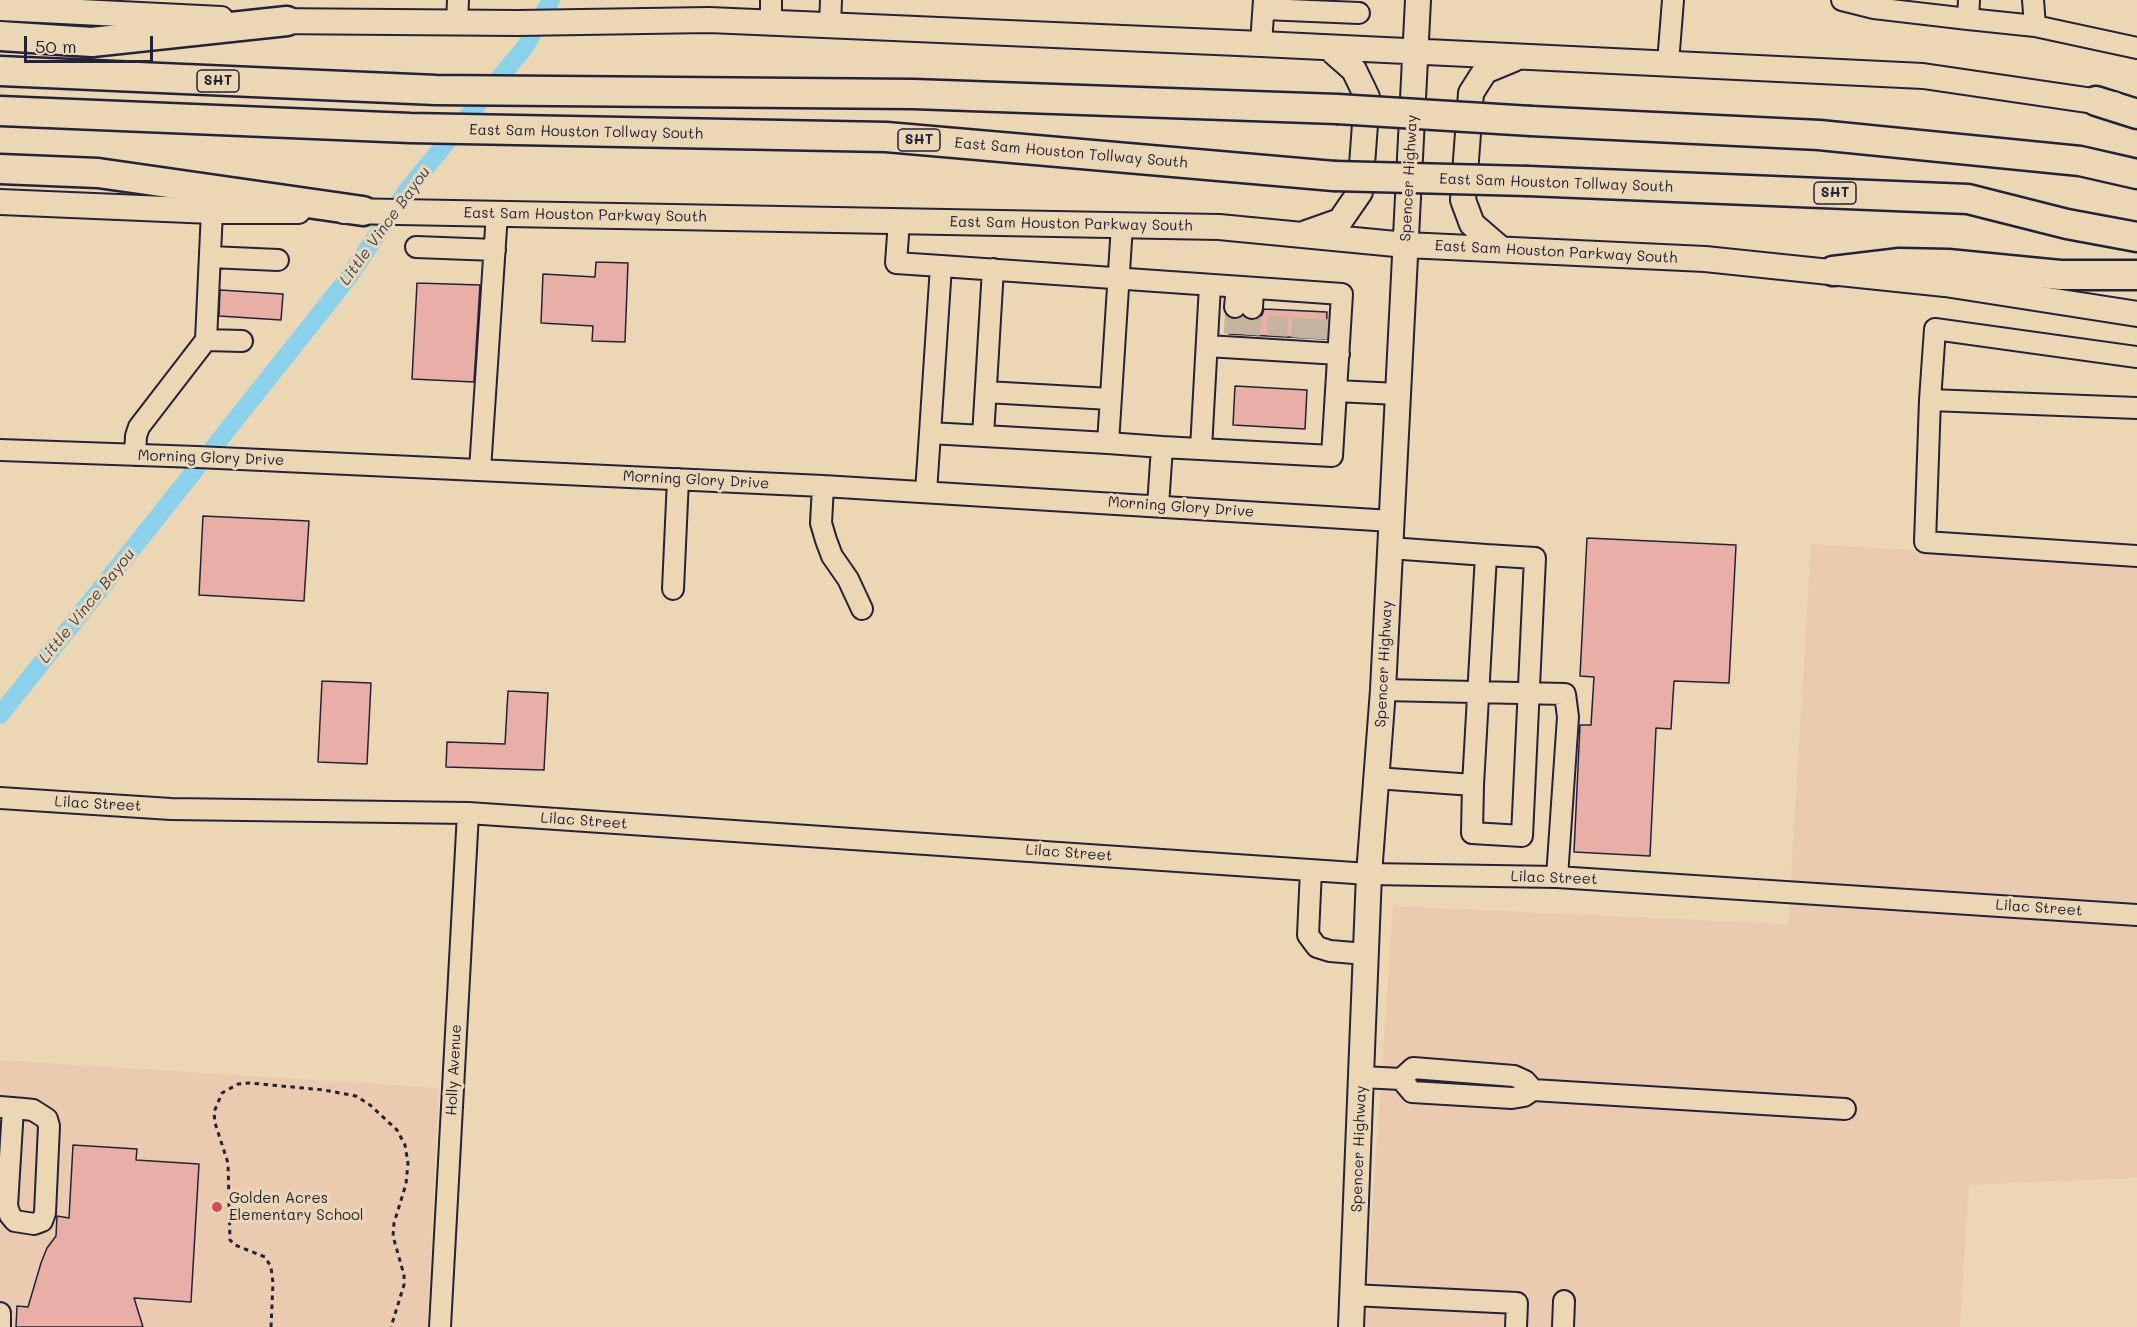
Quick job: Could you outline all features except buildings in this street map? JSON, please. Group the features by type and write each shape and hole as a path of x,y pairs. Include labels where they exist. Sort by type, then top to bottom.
{"highway":[{"path":"0,36 93,42 287,21"},
{"name":"SHT","path":"0,71 436,90 912,94 1337,109 1819,135 2080,161 2137,174"},
{"path":"2096,101 2137,114"},
{"name":"East Sam Houston Tollway South","path":"0,111 504,131 886,137 1334,176 1528,181 1968,199 2067,224 2137,237"},
{"path":"0,169 98,173 363,211"},
{"path":"1833,272 1900,263 1948,264 2060,275 2137,275"}],"main road":[{"name":"Spencer Highway","path":"1351,1327 1369,874 1383,690 1418,0"},
{"path":"0,8 287,21 458,11 518,23 709,20 771,11 830,25 1923,76 2137,108"},
{"path":"1300,235 1340,220 1360,192 1367,97 1354,70 1329,48"},
{"path":"1502,249 1472,224 1463,200 1471,93 1485,71 1519,57"},
{"name":"East Sam Houston Parkway South","path":"0,202 212,212 363,211 1219,227 1406,245 1705,259 1945,284 2137,314"}],"street":[{"path":"830,25 831,0"},
{"path":"1668,63 1673,0"},
{"path":"1842,0 1874,8 1968,10 2137,48"},
{"path":"2033,0 2035,26"},
{"path":"1261,44 1264,4 1359,14"},
{"path":"135,455 139,427 206,340 212,212"},
{"path":"480,470 497,213"},
{"path":"899,221 896,263 1245,288 1279,300 1313,302 1342,294 1332,456 930,433"},
{"path":"1108,443 1122,225"},
{"path":"416,247 495,250"},
{"path":"210,257 278,260"},
{"path":"926,492 941,266"},
{"path":"983,436 993,269"},
{"path":"1201,449 1210,285"},
{"path":"1244,308 1245,288"},
{"path":"2137,357 1935,329 1924,542 2137,556"},
{"path":"206,340 242,341"},
{"path":"1207,346 1242,341 1277,343 1310,345 1339,354"},
{"path":"1336,391 1398,394"},
{"path":"986,392 1110,399"},
{"path":"1930,400 2137,408"},
{"path":"1158,506 1162,447"},
{"name":"Morning Glory Drive","path":"0,450 823,486 1392,521"},
{"path":"673,589 678,479"},
{"path":"823,486 822,523 826,540 832,556 848,579 862,609"},
{"path":"1390,548 1535,558 1522,836 1472,833 1486,555"},
{"path":"1383,690 1565,694 1568,717 1557,877"},
{"path":"1376,778 1473,785"},
{"name":"Lilac Street","path":"0,798 171,809 468,813 1369,874 1557,877 2137,915"},
{"name":"Holly Avenue","path":"440,1327 468,813"},
{"path":"1311,870 1308,936 1317,947 1330,951 1366,954"},
{"path":"1362,1077 1401,1079 1413,1068 1514,1076 1525,1081 1533,1090 1845,1109"},
{"path":"6,1108 39,1112 50,1126 45,1213 42,1221 34,1224 15,1221 7,1206 6,1108"},
{"path":"1352,1295 1517,1303 1516,1327"},
{"path":"1563,1327 1564,1301"},
{"path":"0,1313 0,1327"}],"path":[{"path":"271,1327 272,1267 265,1257 235,1245 230,1240 228,1163 215,1123 214,1112 222,1093 238,1084 314,1089 356,1096 370,1105 397,1130 405,1145 408,1163 406,1185 394,1222 393,1236 404,1275 404,1285 391,1327"}],"shaded area":[{"path":"1811,544 2137,563 2137,1178 1969,1185 1960,1327 1364,1327 1393,906 1788,924"},
{"name":"Golden Acres Elementary School","path":"0,1060 439,1088 427,1327 0,1327"}],"waterway":[{"name":"Little Vince Bayou","path":"213,448 348,278 408,189 525,47 551,0"},
{"name":"Little Vince Bayou","path":"0,715 196,469"}],"tunnel":[{"path":"1234,334 1235,307"},
{"path":"1250,335 1252,308"},
{"path":"1277,336 1279,309"},
{"path":"1301,338 1303,311"},
{"path":"1320,339 1321,311"}],"place":[{"name":"Golden Acres Elementary School","path":"217,1207"}]}
